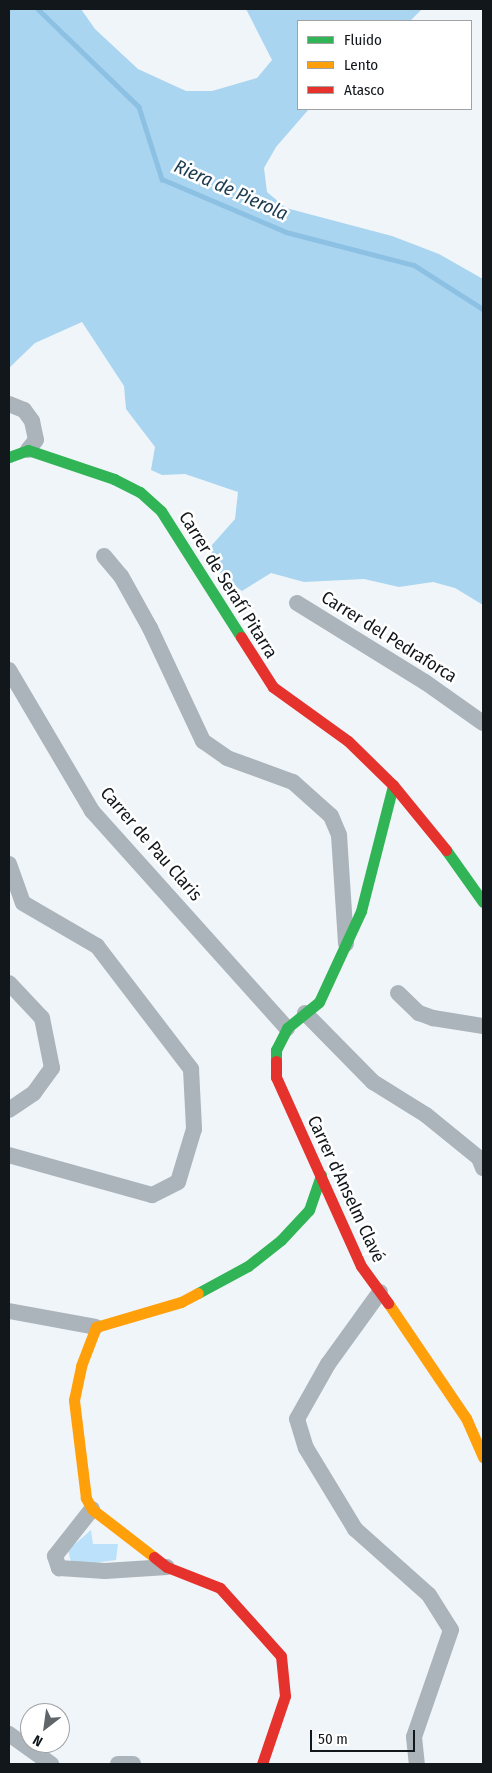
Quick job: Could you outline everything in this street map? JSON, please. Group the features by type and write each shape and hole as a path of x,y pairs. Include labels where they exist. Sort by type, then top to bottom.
{"street":[{"path":"9,404 24,410 32,421 36,440 28,450 9,457"},
{"name":"Carrer de Serafí Pitarra","path":"28,450 114,479 154,505 202,571 273,687 348,741 393,785 426,822 483,902"},
{"path":"104,556 121,576 150,628 203,741 227,758 293,782 330,816 339,835 346,946"},
{"name":"Carrer del Pedraforca","path":"297,603 425,682 483,723"},
{"name":"Carrer de Pau Claris","path":"9,670 92,810 287,1028"},
{"path":"287,1028 319,1002 346,946 361,911 393,785"},
{"path":"9,864 23,903 97,946 190,1069 194,1129 178,1182 152,1195 9,1155"},
{"path":"9,983 42,1018 52,1068 34,1094 9,1110"},
{"path":"398,992 419,1013 432,1018 483,1026"},
{"path":"305,1013 373,1082 426,1115 479,1158 483,1168"},
{"name":"Carrer d'Anselm Clavé","path":"287,1028 276,1050 276,1077 322,1175 361,1266 466,1418 483,1457"},
{"path":"9,1311 96,1327 181,1302 248,1266 281,1240 309,1210 322,1175"},
{"path":"380,1292 328,1364 297,1418 306,1448 355,1529 429,1595 451,1630 414,1736 417,1764"},
{"path":"96,1327 81,1366 74,1400 86,1498 92,1509 167,1567 220,1588 281,1656 285,1696 262,1764"},
{"path":"92,1509 55,1556 59,1568 105,1571 167,1567"},
{"path":"9,1734 51,1764"},
{"path":"118,1764 133,1764"}],"shaded area":[{"path":"9,9 81,9 95,29 138,69 186,91 212,91 257,78 272,60 246,9 422,9 411,20 297,20 297,110 308,110 276,147 264,168 267,192 286,208 392,236 439,254 483,279 483,605 455,588 433,582 399,587 364,579 304,582 271,573 242,591 223,577 211,557 212,545 235,519 238,492 185,474 162,475 151,470 155,447 126,409 124,386 82,322 35,343 9,368"},
{"path":"91,1530 93,1544 118,1544 116,1560 72,1566 68,1550"}],"waterway":[{"name":"Riera de Pierola","path":"38,9 139,107 162,179 286,232 414,265 483,309"}],"traffic: fast":[{"path":"9,457 28,450 114,479 140,492 161,511 241,637"},
{"path":"276,1061 276,1050 287,1028 319,1002 361,911 393,785"},
{"path":"446,850 483,902"},
{"path":"198,1293 248,1266 281,1240 309,1210 321,1175"}],"traffic: slow":[{"path":"154,1557 92,1509 86,1498 74,1400 81,1366 96,1327 181,1302 198,1293"},
{"path":"388,1303 466,1418 483,1457"}],"traffic: jam":[{"path":"241,637 273,687 348,741 393,785 446,850"},
{"path":"276,1061 276,1077 361,1266 388,1303"},
{"path":"154,1557 167,1567 220,1588 281,1656 285,1696 262,1764"}]}
